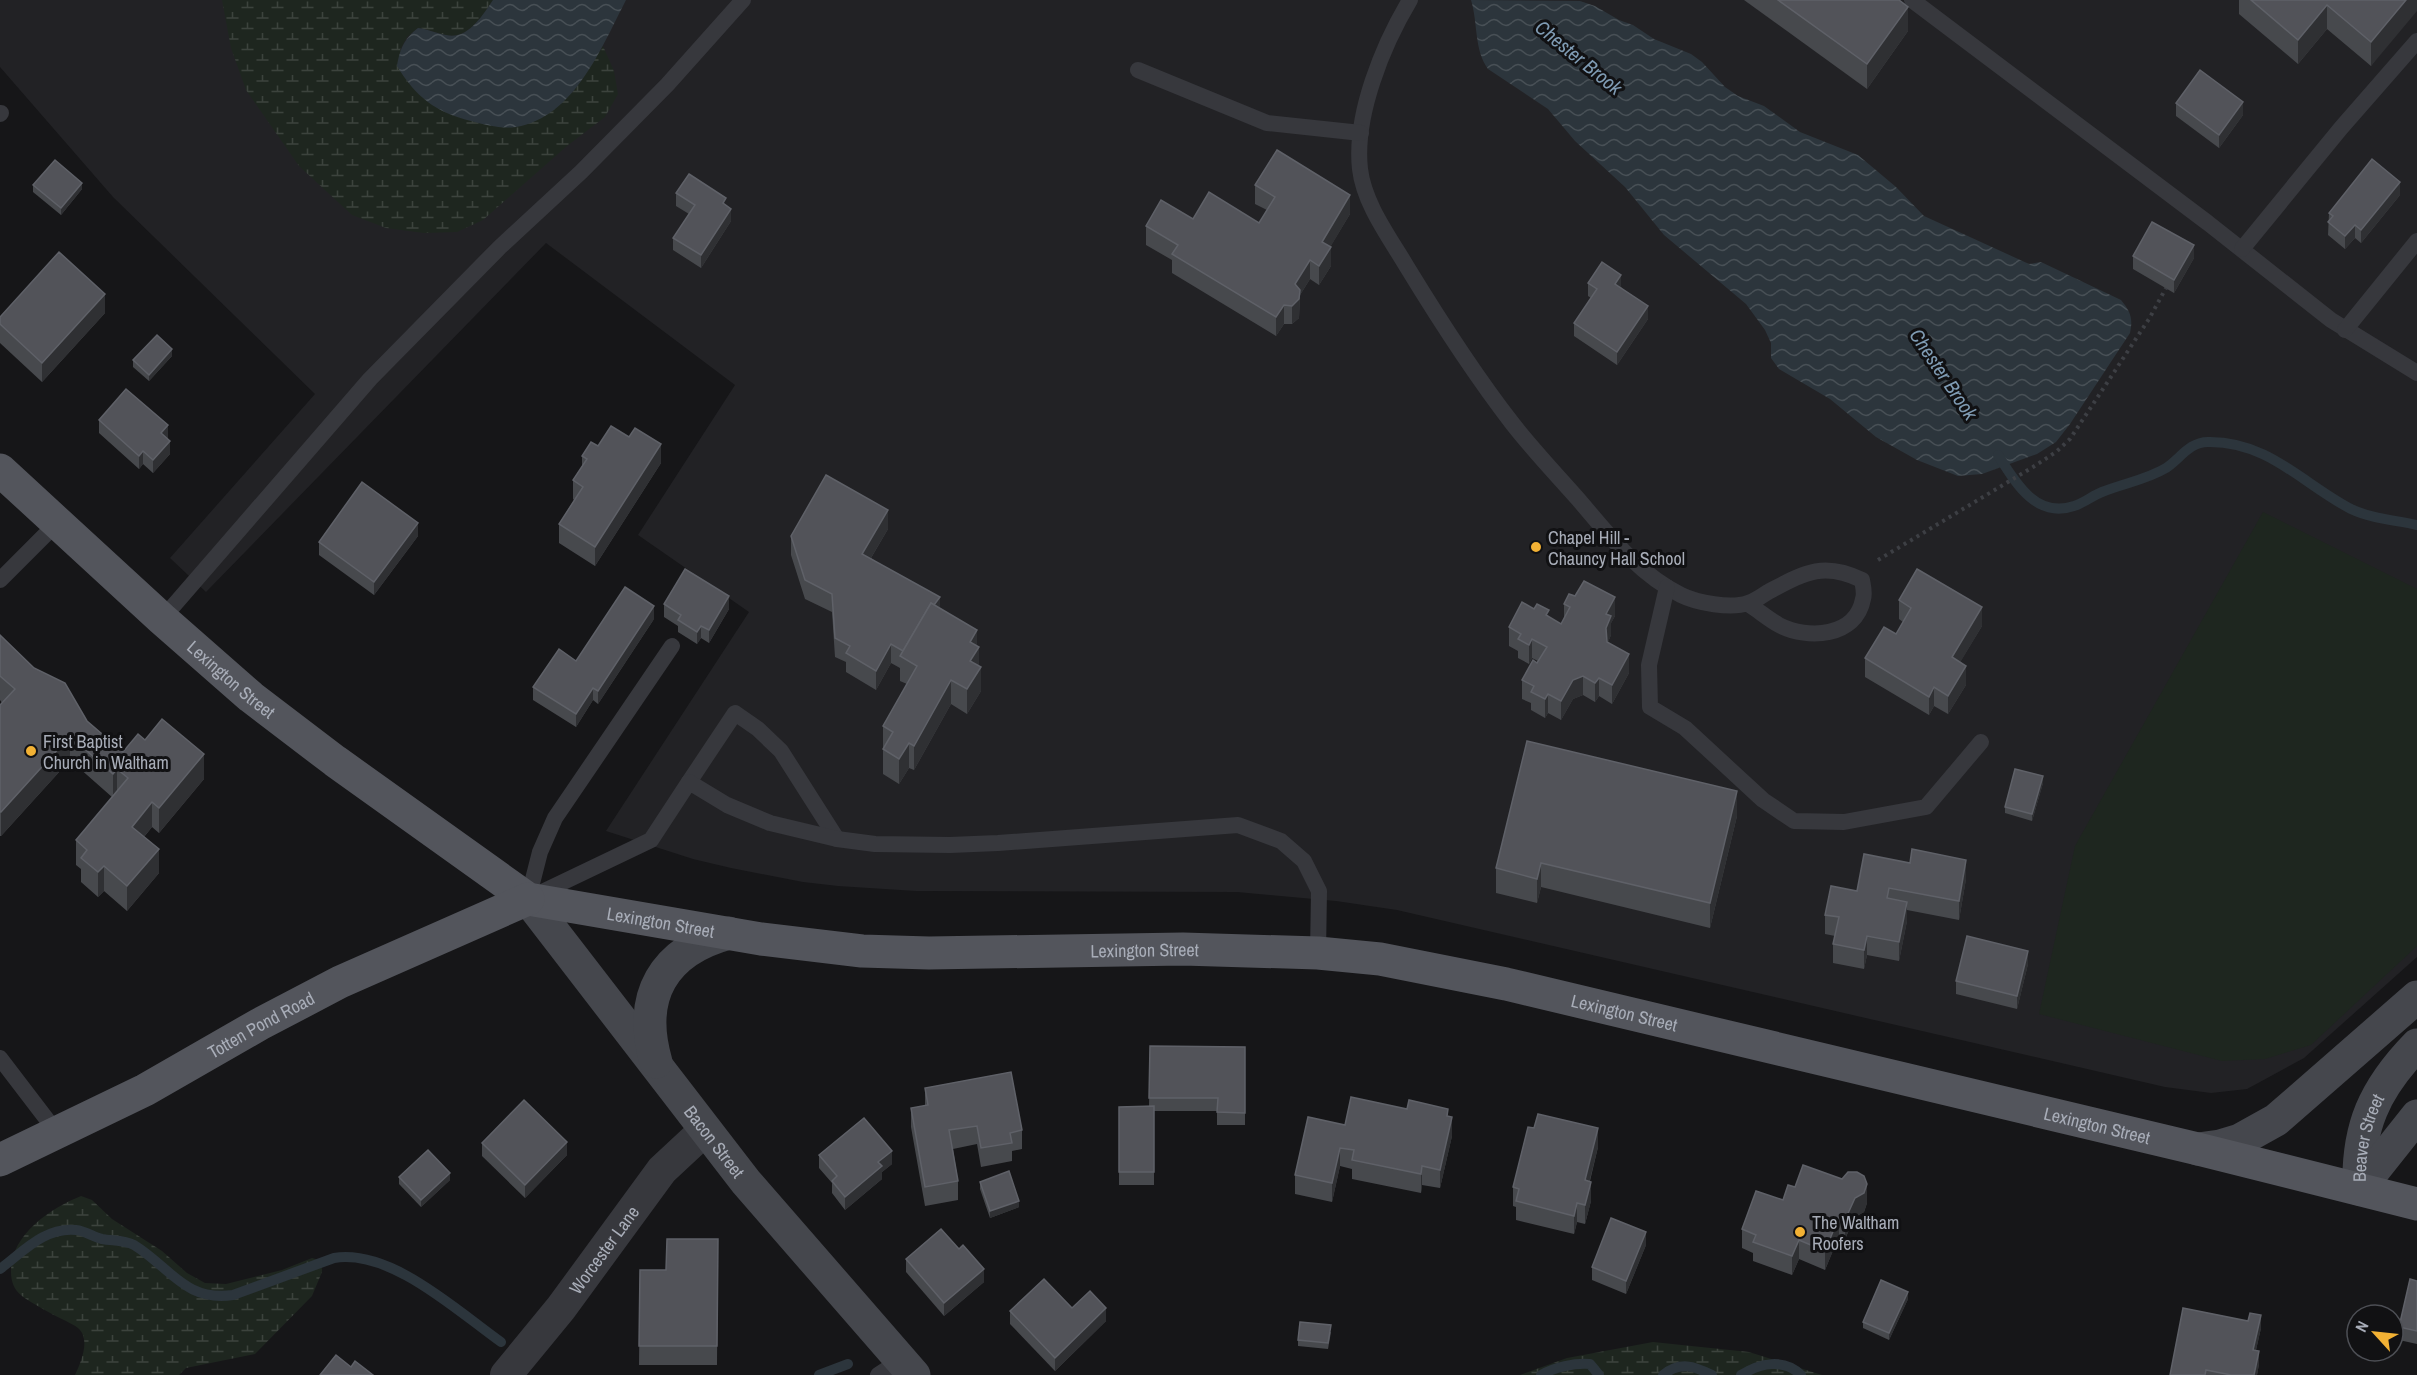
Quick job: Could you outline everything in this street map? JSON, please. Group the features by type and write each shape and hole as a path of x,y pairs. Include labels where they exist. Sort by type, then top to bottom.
{"main road":[{"name":"Lexington Street","path":"0,470 222,673 285,724 528,899 827,948 896,953 1116,949 1318,953 1380,959 1440,969 2198,1149 2417,1204"},
{"name":"Bacon Street","path":"528,899 705,1130 898,1370"},
{"name":"Totten Pond Road","path":"0,1160 58,1134 145,1090 301,1001 528,899"},
{"path":"657,1066 649,1022 650,1008 659,982 668,969 689,949 714,937 729,933"},
{"path":"2198,1149 2240,1140 2276,1120 2417,997"},
{"name":"Beaver Street","path":"2359,1189 2360,1145 2366,1122 2389,1078 2417,1045"},
{"name":"Beaver Street","path":"2359,1189 2417,1116"}],"street":[{"name":"Worcester Lane","path":"506,1375 561,1308 662,1170 705,1130"}],"lane":[{"path":"162,619 370,379 476,270 581,172 644,109 743,0"},
{"path":"1410,0 1378,68 1361,133 1360,171 1369,199 1385,230 1439,320 1512,423 1623,551 1649,576 1683,596 1723,606 1748,604 1815,570 1838,571 1862,580 1864,597 1858,615 1844,626 1827,633 1799,632 1779,625 1748,604"},
{"path":"1912,0 2242,249 2345,330 2417,374"},
{"path":"2242,249 2341,128 2417,41"},
{"path":"1138,70 1268,123 1361,133"},
{"path":"2345,330 2417,241"},
{"path":"0,580 57,522"},
{"path":"1667,587 1649,665 1650,707 1685,728 1763,800 1794,821 1844,822 1926,807 1981,742"},
{"path":"528,899 540,852 555,818 672,646"},
{"path":"528,899 651,840 735,713 758,729 781,751 837,839"},
{"path":"689,782 745,814 796,831 875,843 950,846 1238,825 1281,841 1304,861 1319,891 1318,953"},
{"path":"0,1058 58,1134"}],"path":[{"path":"1852,575 1992,493 2056,452 2080,427 2149,319 2166,288"}],"shaded area":[{"name":"Chapel Hill - Chauncy Hall School","path":"0,0 2417,0 2417,957 2304,1058 2247,1089 2211,1093 2165,1087 1397,910 1336,901 1237,892 916,891 838,886 803,882 693,859 606,831 749,612 638,535 735,385 546,243 206,592 170,558 315,394 113,197 0,67"}],"green space":[{"path":"222,0 493,0 474,25 461,34 446,35 418,28 407,37 400,50 572,93 603,46 614,71 618,94 605,117 567,146 483,220 457,232 424,233 386,228 352,215 299,166 246,90 231,48"},
{"path":"2263,512 2417,589 2417,946 2311,1045 2265,1059 2222,1061 2039,1014 2075,846"},
{"path":"81,1196 92,1200 112,1219 162,1251 187,1273 205,1283 226,1284 282,1270 312,1258 322,1261 322,1272 312,1296 255,1354 186,1368 179,1375 75,1375 84,1351 82,1333 75,1326 22,1296 13,1285 11,1272 12,1259 17,1246 34,1225 57,1208"},
{"path":"1653,1342 1749,1352 1822,1375 1520,1375 1567,1358"}],"water":[{"path":"493,0 626,0 596,58 570,95 537,121 510,127 471,121 437,108 419,95 397,66 403,45 418,28 446,35 461,34 474,25"},
{"path":"1471,0 1580,1 1633,25 1654,39 1691,54 1702,62 1725,87 1738,96 1764,106 1800,132 1858,155 1896,187 1924,216 2029,264 2041,262 2121,300 2130,316 2130,333 2070,424 2056,442 2037,454 1982,474 1958,476 1917,460 1876,437 1830,399 1779,369 1771,358 1771,343 1765,330 1746,304 1664,235 1625,187 1575,141 1548,109 1488,69 1478,45"}],"building":[{"path":"1778,0 1899,0 1908,7 1867,64"},
{"path":"2251,0 2406,0 2371,42 2327,5 2298,40"},
{"path":"2200,70 2243,102 2219,135 2176,103"},
{"path":"1277,150 1350,195 1322,242 1331,247 1319,266 1310,260 1295,284 1300,290 1299,299 1292,306 1284,305 1276,317 1172,254 1178,245 1146,226 1161,200 1193,219 1209,192 1259,223 1275,197 1255,185"},
{"path":"2372,159 2400,182 2361,230 2355,225 2345,236 2328,222 2333,216 2329,213"},
{"path":"55,160 82,183 61,208 33,185"},
{"path":"689,174 726,198 723,203 731,209 701,255 673,238 695,205 676,193"},
{"path":"2152,222 2194,245 2174,280 2133,256"},
{"path":"59,252 105,294 42,363 0,324 0,317"},
{"path":"1602,262 1621,275 1615,284 1648,306 1617,352 1574,323 1597,289 1588,283"},
{"path":"157,335 172,349 149,375 133,360"},
{"path":"126,389 168,425 161,433 170,441 153,460 143,451 139,456 99,420"},
{"path":"611,426 629,437 635,428 661,444 595,547 559,524 583,487 573,480 587,459 582,456 591,442 598,446"},
{"path":"826,475 888,510 862,554 940,597 934,605 931,603 903,651 891,644 876,671 846,653 850,646 835,638 832,594 805,580 791,536"},
{"path":"362,482 418,523 374,582 319,542"},
{"path":"685,569 729,596 709,630 701,626 697,632 678,620 681,615 664,604"},
{"path":"1917,569 1982,607 1952,657 1966,666 1948,696 1934,687 1929,697 1865,658 1884,627 1896,634 1911,608 1899,600"},
{"path":"1584,581 1615,597 1606,614 1611,616 1606,628 1607,642 1629,654 1612,685 1599,678 1595,683 1583,676 1573,680 1561,701 1548,694 1545,699 1531,692 1534,686 1522,680 1533,660 1537,663 1547,647 1532,639 1529,645 1518,639 1521,634 1509,627 1522,602 1534,609 1537,604 1549,610 1546,615 1561,624 1570,607 1564,604 1569,594 1575,596"},
{"path":"625,587 654,606 598,691 593,688 576,714 533,687 559,649 576,661"},
{"path":"931,603 977,630 970,642 979,647 970,661 981,667 967,689 951,680 914,746 909,743 899,759 883,749 893,732 883,726 917,666 900,656"},
{"path":"0,635 34,668 65,683 87,721 123,752 138,734 145,740 162,719 204,754 159,808 152,802 132,827 159,849 127,886 104,866 98,872 81,858 87,850 76,840 128,778 117,769 113,774 70,736 0,812 0,705 15,689 0,676"},
{"path":"1527,741 1737,791 1710,903 1541,863 1537,879 1496,868"},
{"path":"2015,769 2043,776 2032,814 2005,807"},
{"path":"1912,849 1966,860 1959,901 1889,888 1887,898 1907,902 1899,942 1867,936 1864,950 1833,944 1839,917 1825,915 1831,886 1857,891 1864,854 1910,863"},
{"path":"1967,936 2028,951 2017,996 1956,981"},
{"path":"1150,1046 1245,1047 1245,1113 1217,1112 1218,1098 1149,1098"},
{"path":"1011,1072 1022,1130 1010,1133 1012,1143 981,1148 977,1126 949,1130 958,1181 925,1187 911,1108 928,1105 925,1088"},
{"path":"1351,1097 1407,1109 1409,1100 1448,1109 1447,1116 1452,1117 1440,1170 1422,1166 1421,1174 1352,1160 1354,1150 1340,1148 1332,1183 1295,1175 1308,1117 1345,1125"},
{"path":"524,1100 567,1142 525,1185 482,1143"},
{"path":"1154,1106 1154,1172 1119,1172 1119,1107"},
{"path":"1538,1114 1598,1128 1585,1180 1591,1182 1585,1205 1577,1203 1574,1216 1516,1201 1519,1189 1513,1187 1528,1127 1534,1128"},
{"path":"864,1118 892,1151 878,1162 882,1166 845,1197 832,1181 837,1176 819,1155"},
{"path":"428,1150 450,1173 421,1200 399,1177"},
{"path":"1803,1165 1842,1179 1848,1172 1857,1172 1864,1176 1867,1184 1864,1193 1855,1198 1845,1220 1839,1217 1825,1251 1799,1240 1792,1256 1753,1242 1756,1235 1742,1229 1756,1191 1783,1200 1788,1185 1795,1187"},
{"path":"1009,1171 1019,1201 990,1211 980,1182"},
{"path":"1611,1218 1646,1232 1626,1281 1592,1267"},
{"path":"941,1229 959,1249 963,1245 984,1269 944,1303 906,1259"},
{"path":"667,1239 718,1239 717,1346 639,1346 640,1270 666,1270"},
{"path":"1044,1279 1072,1308 1090,1291 1106,1308 1055,1358 1010,1311"},
{"path":"2410,1279 2417,1281 2417,1331 2405,1328 2404,1303"},
{"path":"1881,1280 1908,1292 1889,1333 1863,1322"},
{"path":"2183,1308 2248,1321 2250,1313 2261,1315 2253,1350 2259,1351 2254,1375 2231,1375 2206,1370 2205,1375 2170,1375"},
{"path":"1300,1322 1331,1325 1328,1343 1298,1340"},
{"path":"336,1355 351,1367 355,1361 373,1375 320,1375"}],"waterway":[{"name":"Chester Brook","path":"1998,455 2028,496 2048,507 2061,509 2078,505 2102,492 2158,472 2195,445 2208,442 2229,444 2267,456 2351,509 2375,517 2417,525"},
{"path":"0,1269 35,1242 54,1232 64,1230 76,1230 102,1239 134,1245 190,1288 216,1296 233,1295 334,1258 356,1258 378,1263 400,1272 443,1299 501,1342"},
{"path":"819,1375 848,1364"},
{"path":"1541,1375 1558,1368 1584,1364 1590,1364 1599,1375"},
{"path":"1741,1375 1772,1364 1787,1366 1801,1375"},
{"path":"1663,1375 1681,1366 1699,1369 1712,1375"}],"place":[{"name":"Chapel Hill - Chauncy Hall School","path":"1536,547"},
{"name":"First Baptist Church in Waltham","path":"31,751"},
{"name":"The Waltham Roofers","path":"1800,1232"}]}
